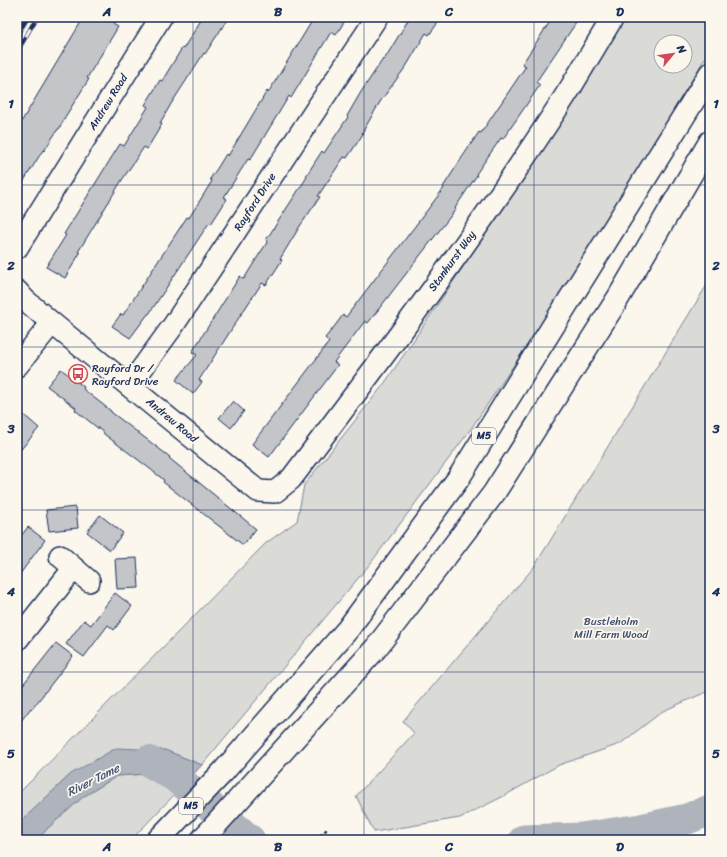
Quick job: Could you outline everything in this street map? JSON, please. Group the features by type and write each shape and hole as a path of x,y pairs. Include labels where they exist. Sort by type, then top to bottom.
{"highway":[{"name":"M5","path":"158,840 223,772 348,629 458,479 710,74"},
{"path":"202,840 376,648 494,493 617,300 710,142"}],"street":[{"name":"Andrew Road","path":"17,248 161,17"},
{"name":"Rayford Drive","path":"130,385 173,326 377,17"},
{"name":"Stanhurst Way","path":"275,492 291,479 354,396 490,207 571,87 613,17"},
{"name":"Andrew Road","path":"17,291 52,323 130,385 258,491 275,492"},
{"path":"17,366 52,323"},
{"path":"17,640 74,568"}],"path":[{"path":"316,840 327,829"}],"green space":[{"path":"625,17 710,17 710,50 563,292 468,433 370,564 202,765 165,750 71,774 17,825 17,795 266,543 297,521 304,485 384,384 561,122"},
{"name":"Bustleholm Mill Farm Wood","path":"710,280 710,692 704,693 663,711 620,744 559,765 502,797 460,818 374,832 356,796 414,733 403,721 534,567"},
{"path":"146,774 177,792 131,840 37,840 48,828 83,797 117,776"}],"water":[{"path":"116,748 165,750 202,765 177,792 146,774 117,776 83,797 48,828 37,840 17,840 17,825 71,774"}],"building":[{"path":"84,17 116,17 113,24 118,27 87,78 89,79 59,129 44,151 43,150 17,192 17,129"},
{"path":"203,17 229,17 171,104 160,123 162,124 147,149 144,147 122,180 78,252 80,253 65,278 46,267 66,235 64,234 120,144 124,146 148,107 145,105 160,80 162,81"},
{"path":"305,17 347,17 336,35 331,32 291,98 289,96 250,160 248,159 224,197 227,199 211,224 209,223 149,314 130,338 112,326 121,314 123,315 187,217 189,218 212,181 210,179 226,154 228,156 267,91 268,93 312,21"},
{"path":"410,17 442,17 429,35 426,33 407,65 380,102 362,133 363,134 347,158 344,157 318,196 320,197 280,259 282,260 266,285 262,283 242,313 199,380 202,382 193,394 176,380 197,355 192,352 240,276 244,279 268,241 266,240 307,177 306,176 322,151 324,153 348,117 347,116 361,92 383,59 384,60"},
{"path":"553,17 580,17 536,82 540,85 503,139 501,138 476,174 477,175 455,208 456,209 368,323 365,321 334,362 338,365 269,457 252,444 329,342 325,338 343,315 346,317 444,188 443,187 479,132 481,133 526,66 522,64"},
{"path":"61,369 84,387 83,389 111,412 170,457 169,458 256,529 243,545 163,482 164,480 104,434 75,410 76,408 47,386"},
{"path":"233,401 244,411 231,428 219,418"},
{"path":"17,409 39,428 17,454"},
{"path":"76,507 78,528 49,531 46,510"},
{"path":"100,515 123,533 110,550 87,532"},
{"path":"28,527 45,540 17,578 17,541"},
{"path":"137,558 139,588 117,589 115,559"},
{"path":"115,593 132,606 114,630 108,625 84,657 66,644 84,620 91,625"},
{"path":"56,643 73,656 17,726 17,692"}],"waterway":[{"name":"River Tame","path":"148,761 174,776 250,840"},
{"name":"River Tame","path":"524,840 581,838 641,829 687,819 710,810"}],"railway":[{"path":"17,35 28,17"},
{"path":"17,52 37,17"}],"place":[{"name":"Rayford Dr / Rayford Drive","path":"78,374"}]}
